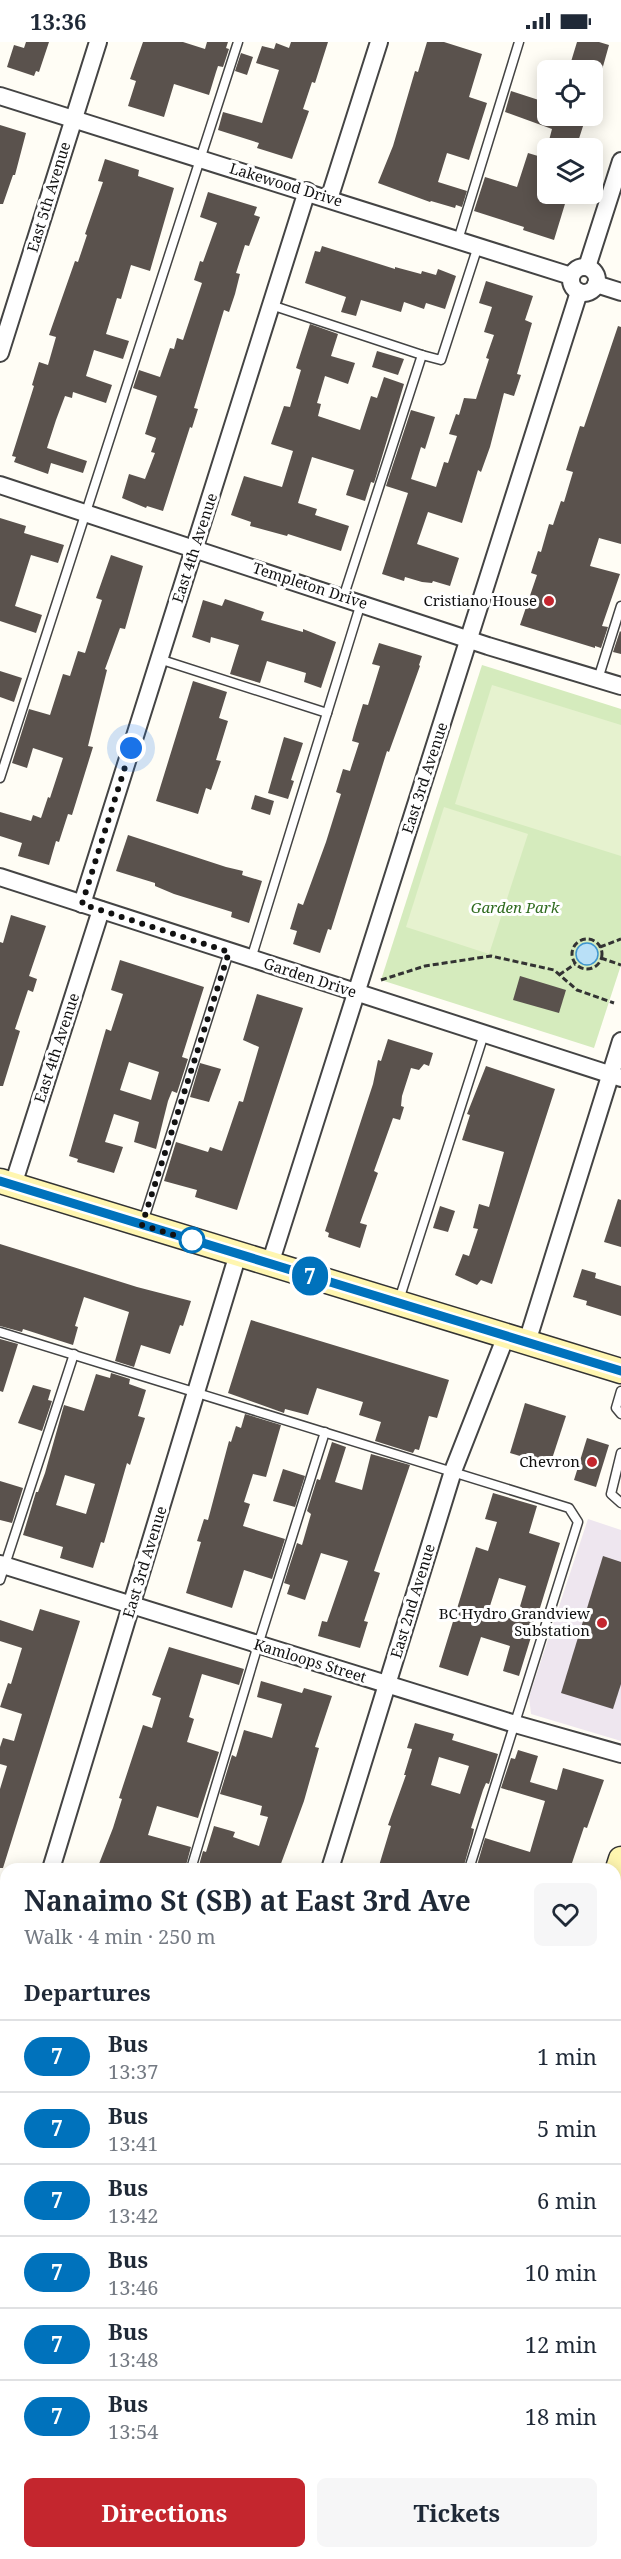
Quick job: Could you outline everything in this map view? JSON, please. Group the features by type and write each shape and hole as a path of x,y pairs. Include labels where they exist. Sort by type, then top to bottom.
{"main road":[{"path":"7,1183 621,1371"}],"street":[{"name":"East 5th Avenue","path":"0,353 98,42"},
{"path":"329,199 379,42"},
{"name":"Lakewood Drive","path":"0,96 571,276"},
{"path":"587,267 621,161"},
{"name":"East 4th Avenue","path":"82,904 307,192"},
{"path":"587,267 595,273 596,284 589,292 579,292 572,285 571,276 577,268 587,267"},
{"path":"596,284 621,292"},
{"name":"East 3rd Avenue","path":"270,1264 579,292"},
{"name":"Templeton Drive","path":"0,485 343,598 621,686"},
{"name":"Garden Drive","path":"0,877 251,960 616,1076"},
{"name":"East 4th Avenue","path":"7,1183 101,910"},
{"name":"East 2nd Avenue","path":"332,1863 453,1471 517,1339 616,1076 621,1041"},
{"name":"East 3rd Avenue","path":"53,1863 238,1254"},
{"name":"Kamloops Street","path":"1,1570 131,1605 515,1724 621,1754"}],"lane":[{"path":"0,778 238,42"},
{"path":"458,240 519,42"},
{"path":"271,305 441,360 478,246"},
{"path":"343,598 422,355"},
{"path":"251,960 361,603"},
{"path":"598,679 621,606"},
{"path":"159,658 327,713"},
{"path":"142,1225 229,952"},
{"path":"398,1303 484,1034"},
{"path":"0,1332 569,1508 578,1522 471,1863"},
{"path":"1,1570 74,1354"},
{"path":"621,1391 615,1408 621,1414"},
{"path":"193,1863 325,1432"},
{"path":"621,1453 618,1475 611,1494 621,1503"}],"path":[{"path":"588,939 600,947 602,958 592,968 583,969 575,964 572,954 579,941 588,939"},
{"path":"600,947 621,939"},
{"path":"381,980 425,966 490,956 554,970 577,990 614,1003"},
{"path":"602,958 621,965"},
{"path":"559,975 575,964"}],"shaded area":[{"path":"588,1519 621,1530 621,1741 531,1714 529,1697"}],"green space":[{"name":"Garden Park","path":"482,665 621,709 621,965 594,1048 381,980"},
{"path":"492,685 621,725 621,856 455,804"},
{"path":"444,807 528,834 489,954 406,927"}],"water":[{"path":"583,943 591,943 598,950 598,958 591,965 583,965 576,958 576,950"}],"building":[{"path":"26,42 49,42 39,72 36,71 34,76 7,67 14,45 24,48"},
{"path":"143,42 183,42 205,49 207,42 228,42 226,48 229,49 223,67 218,66 209,95 174,84 164,117 128,106 136,81 130,79"},
{"path":"291,42 328,42 315,83 312,82 303,109 309,111 292,159 257,148 259,143 218,130 223,112 262,123 279,70 256,63 262,46 274,49 276,43 289,48"},
{"path":"427,42 444,42 482,54 469,97 487,103 469,160 447,153 438,182 467,191 462,207 456,205 455,208 430,202 378,183 393,146 415,71 418,72"},
{"path":"577,42 599,42 609,45 603,66 603,60 572,60"},
{"path":"241,53 253,57 247,75 235,71"},
{"path":"511,91 537,99 537,124 505,112"},
{"path":"0,125 26,133 15,175 13,175 3,204 0,204"},
{"path":"544,126 583,126 579,138 550,138 552,129"},
{"path":"528,153 537,156 537,204 565,204 554,240 523,230 524,227 474,211 485,177 517,187"},
{"path":"105,159 139,170 138,176 174,188 150,271 131,265 121,299 117,298 106,334 129,341 123,359 94,350 86,376 112,385 106,403 73,392 72,398 65,396 47,448 87,461 83,473 51,463 48,474 14,462 16,457 12,456 34,386 32,385 39,362 48,365 56,337 49,335 75,261 78,262 87,235 85,234 103,182 98,181"},
{"path":"208,192 257,207 254,215 260,217 249,246 245,245 236,273 240,274 235,294 229,312 224,310 194,408 198,409 163,511 147,506 146,508 122,498 129,474 145,479 155,453 151,452 156,438 145,434 157,396 133,388 139,370 160,377 170,348 174,349 177,338 183,340 202,283 194,280 217,223 200,217"},
{"path":"322,246 395,269 395,267 421,274 422,271 436,275 438,269 456,276 445,309 426,303 424,309 404,302 401,312 361,300 356,316 341,312 346,297 305,283 315,251 320,252"},
{"path":"486,281 533,296 525,320 532,323 517,374 521,375 514,396 504,393 490,447 481,472 478,470 462,523 428,512 417,544 459,558 450,586 405,577 404,581 382,574 408,493 386,486 411,410 435,417 425,449 421,447 411,479 436,487 444,462 448,463 457,436 449,434 456,414 459,415 464,398 476,399 489,359 486,358 494,335 484,332 492,307 479,303"},
{"path":"310,324 338,334 331,356 355,363 348,384 325,376 317,403 321,404 318,416 360,430 371,396 377,398 384,377 404,384 374,483 371,482 365,501 346,495 354,470 312,457 298,503 317,509 315,515 349,526 341,551 288,534 287,536 250,526 251,522 231,515 244,476 282,487 293,451 271,444 284,406 290,407 301,370 296,368"},
{"path":"618,326 621,327 621,544 599,538 590,566 620,574 602,626 608,627 601,648 595,646 595,648 520,625 537,575 531,573 538,551 541,552 549,524 553,525 561,501 564,502 573,472 566,470 580,426 584,427"},
{"path":"377,351 404,359 398,375 372,367"},
{"path":"0,518 26,526 24,533 64,545 58,563 31,555 15,606 42,615 36,633 0,621"},
{"path":"111,555 143,566 125,629 120,628 105,669 107,670 88,746 93,747 72,815 68,814 59,842 56,841 49,865 18,856 22,843 0,836 0,812 31,821 33,815 41,818 48,797 50,798 63,758 33,748 27,768 12,763 29,709 50,715 63,674 70,676 78,651 85,653 102,600 96,598"},
{"path":"225,599 264,612 261,620 303,632 303,629 336,642 321,688 304,682 306,673 267,661 260,683 230,674 239,645 211,637 210,643 192,637 203,600 222,606"},
{"path":"621,632 621,654 613,652"},
{"path":"379,643 422,656 389,752 387,751 331,930 328,929 320,953 293,944 297,931 290,929 298,903 303,905 326,842 341,794 336,792 343,769 350,771 359,743 352,741 363,704 368,705 380,666 372,664"},
{"path":"0,671 22,678 14,702 0,697"},
{"path":"193,681 227,692 219,718 228,721 216,760 221,761 211,790 206,788 198,814 156,801"},
{"path":"284,737 303,743 291,780 294,781 288,799 268,793"},
{"path":"255,795 274,801 270,815 251,809"},
{"path":"128,835 243,871 242,875 262,881 249,923 231,917 232,912 174,894 155,886 155,883 116,871"},
{"path":"11,915 46,926 29,976 37,979 33,992 28,990 15,1029 20,1031 3,1086 0,1086 0,942 3,943"},
{"path":"120,960 204,987 182,1057 188,1059 177,1093 172,1091 168,1101 156,1149 134,1142 139,1122 114,1114 105,1142 123,1147 114,1173 77,1162 78,1159 69,1156 106,1029 111,1031 123,994 111,990","holes":["129,1062 159,1072 151,1100 120,1090"]},
{"path":"520,976 566,990 559,1013 513,1000"},
{"path":"257,994 303,1008 237,1210 195,1197 197,1190 164,1181 176,1142 208,1152 210,1147 222,1151 239,1101 243,1102 259,1047 243,1040"},
{"path":"388,1039 433,1053 429,1066 424,1064 419,1070 411,1068 402,1096 401,1106 404,1107 400,1120 393,1118 374,1171 378,1173 360,1223 367,1225 360,1248 328,1237 329,1233 325,1231 373,1084 378,1060 381,1061"},
{"path":"200,1063 221,1069 209,1102 190,1097"},
{"path":"486,1066 555,1089 492,1284 481,1280 477,1285 455,1275 463,1254 469,1256 478,1229 473,1228 479,1204 489,1207 504,1152 462,1140 470,1115 467,1114"},
{"path":"618,1199 621,1200 621,1247 604,1242"},
{"path":"440,1206 455,1211 448,1232 433,1228"},
{"path":"0,1244 137,1287 191,1301 170,1354 141,1345 134,1367 115,1361 129,1312 84,1297 75,1326 78,1327 73,1345 23,1329 22,1332 0,1326"},
{"path":"582,1269 596,1273 595,1278 621,1286 621,1316 586,1305 587,1301 573,1297"},
{"path":"251,1320 449,1380 437,1418 429,1416 419,1450 415,1449 413,1453 375,1441 381,1422 359,1415 363,1402 317,1388 308,1415 285,1409 284,1413 228,1393"},
{"path":"0,1339 18,1344 3,1392 0,1391"},
{"path":"111,1373 130,1379 129,1384 146,1390 138,1416 145,1418 130,1465 127,1463 104,1543 101,1542 93,1568 60,1558 63,1547 23,1535 36,1492 38,1492 45,1473 64,1405 84,1411 96,1374 110,1378","holes":["65,1475 95,1484 86,1514 56,1505"]},
{"path":"33,1385 51,1390 48,1400 52,1401 42,1431 18,1423"},
{"path":"525,1403 566,1416 550,1465 510,1453"},
{"path":"245,1414 281,1425 266,1477 253,1474 244,1502 250,1504 243,1526 285,1539 272,1579 244,1570 232,1608 186,1593 201,1542 197,1541 204,1519 208,1520 229,1441 231,1442 236,1426 241,1428"},
{"name":"Chevron","path":"587,1438 609,1445 596,1487 574,1480"},
{"path":"332,1442 346,1447 335,1482 362,1490 371,1454 410,1465 374,1571 380,1573 364,1621 368,1622 360,1648 318,1636 322,1621 327,1622 348,1561 321,1553 305,1600 287,1594 290,1585 284,1583 297,1543 302,1545 311,1514 307,1511"},
{"path":"283,1469 305,1476 295,1507 273,1501"},
{"path":"0,1481 23,1488 12,1523 0,1520"},
{"path":"493,1493 537,1506 529,1533 560,1543 519,1676 503,1671 510,1646 481,1637 468,1676 439,1667 476,1547 488,1551 497,1522 485,1519","holes":["499,1578 526,1586 516,1620 488,1612"]},
{"name":"BC Hydro Grandview Substation","path":"603,1556 621,1562 621,1684 613,1709 561,1693"},
{"path":"40,1609 80,1621 5,1863 0,1863 0,1789 7,1766 0,1764 0,1747 3,1738 14,1741 22,1714 0,1707 8,1683 11,1684 22,1648 0,1641 0,1620 33,1631"},
{"path":"169,1647 244,1669 239,1685 202,1674 189,1717 194,1719 187,1742 219,1752 198,1818 157,1806 148,1835 191,1847 187,1863 99,1863 113,1828 122,1799 119,1798 143,1725 152,1728 161,1698 152,1695"},
{"path":"261,1681 302,1693 304,1688 332,1696 315,1747 319,1748 304,1801 281,1863 200,1863 203,1851 206,1852 214,1826 235,1832 233,1837 259,1846 268,1817 260,1815 262,1806 220,1794 232,1755 236,1757 244,1730 272,1738 282,1704 257,1697"},
{"path":"415,1723 454,1734 452,1740 498,1754 489,1784 486,1783 483,1790 471,1828 474,1829 465,1863 380,1863 391,1826 388,1825 406,1775 404,1775 412,1749 407,1748","holes":["439,1757 469,1766 460,1794 431,1785"]},
{"path":"518,1750 538,1756 530,1782 557,1790 563,1768 604,1780 572,1863 478,1863 485,1838 530,1852 545,1801 501,1788 511,1758 515,1759"}],"bus line":[{"name":"7","path":"0,1181 621,1371"}],"place":[{"name":"Cristiano House","path":"549,601"},
{"name":"Chevron","path":"592,1462"},
{"name":"BC Hydro Grandview Substation","path":"602,1623"}],"route":[{"path":"131,748 82,904 229,952 142,1225 200,1243 192,1240"}]}
